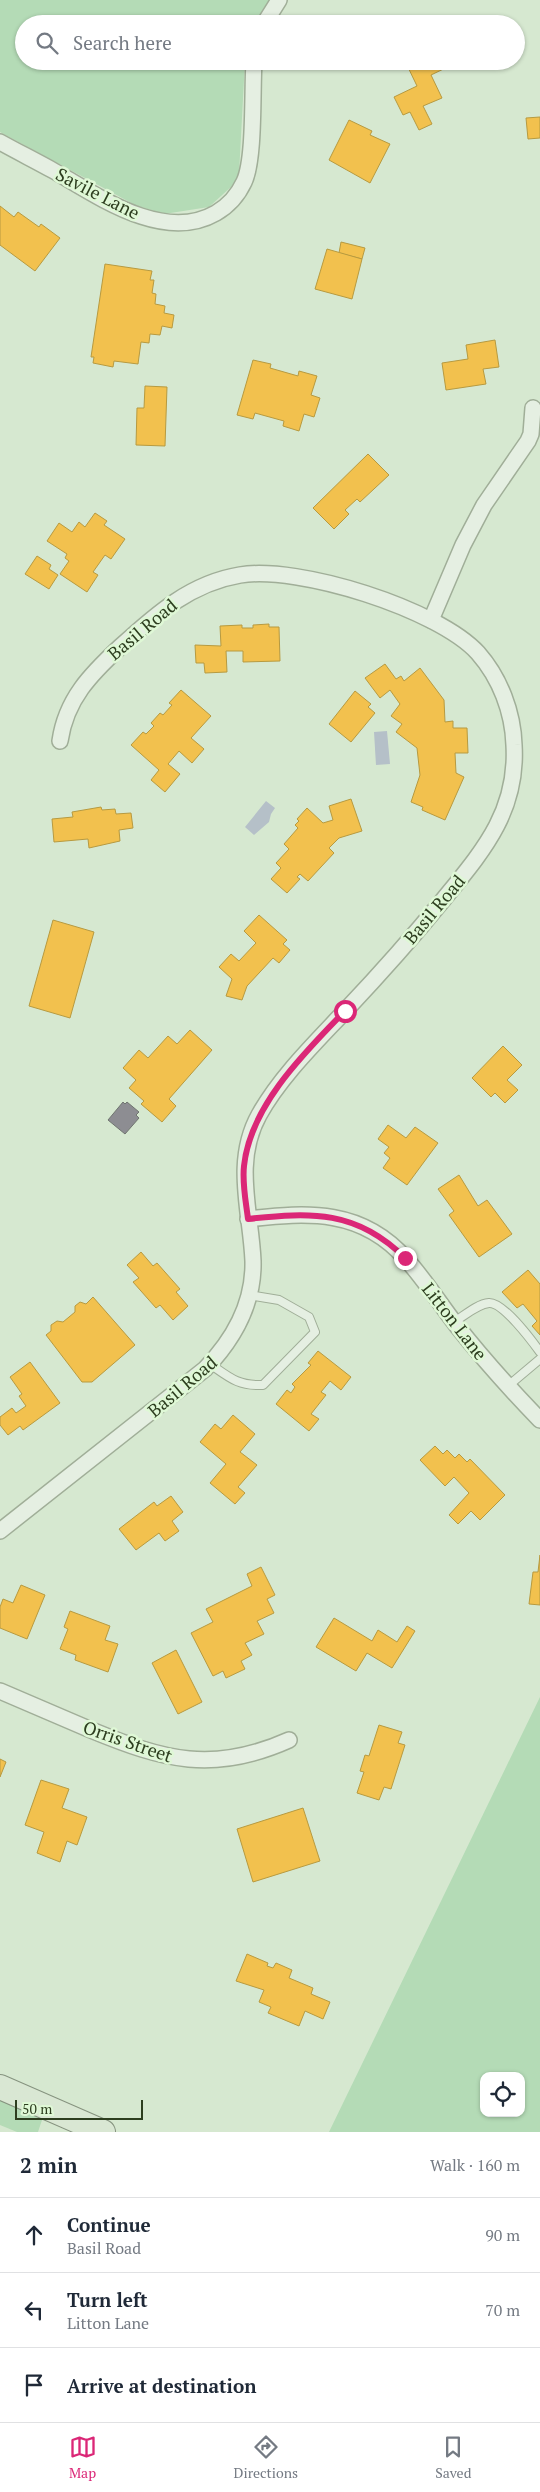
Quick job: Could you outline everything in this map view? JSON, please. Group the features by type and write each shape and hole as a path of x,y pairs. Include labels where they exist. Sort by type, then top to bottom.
{"main road":[{"path":"0,2087 60,2124 103,2132"}],"street":[{"path":"268,15 279,0"},
{"name":"Savile Lane","path":"0,142 86,190 144,217 166,222 190,222 208,217 230,202 245,182 250,165 254,70"},
{"path":"431,620 463,545 484,505 528,441 531,434 533,408"},
{"name":"Basil Road","path":"0,1531 210,1364 236,1331 249,1295 253,1263 244,1166 248,1142 258,1116 318,1038 420,928 484,850 498,828 508,801 514,774 515,746 511,718 504,694 492,672 477,652 459,636 431,620 372,597 291,575 259,573 220,580 188,592 169,604 101,665 79,689 69,707 60,741"},
{"name":"Litton Lane","path":"248,1219 307,1214 344,1220 372,1230 405,1258 454,1322 508,1386 540,1420"},
{"name":"Orris Street","path":"0,1691 126,1744 157,1755 181,1760 215,1760 251,1756 289,1740"}],"lane":[{"path":"210,1364 228,1377 246,1385 263,1385 314,1332 309,1317 279,1300 249,1295"},
{"path":"454,1322 482,1306 494,1303 510,1317 540,1352"},
{"path":"508,1386 540,1359"}],"green space":[{"path":"0,0 269,0 260,15 15,15 15,70 245,70 239,174 232,186 209,207 164,214 135,205 0,132"},
{"path":"540,1697 540,2132 329,2132"},
{"path":"0,2098 34,2113 42,2120 38,2132 17,2132 0,2125"}],"shaded area":[{"path":"387,731 390,764 376,765 374,732"},
{"path":"266,801 275,808 269,822 254,835 245,827"}],"building: Homes":[{"path":"409,70 441,70 431,75 442,98 423,106 432,124 419,130 410,112 403,115 394,97 417,86"},
{"path":"540,117 540,138 528,139 526,118"},
{"path":"349,120 372,131 370,135 390,144 370,183 329,160"},
{"path":"0,206 14,217 18,212 39,227 41,224 60,238 35,271 0,245"},
{"path":"341,242 365,248 362,259 339,253"},
{"path":"327,249 362,259 352,299 315,289"},
{"path":"105,264 152,271 150,280 154,280 152,293 156,294 155,304 165,306 164,313 174,315 172,328 162,326 160,335 150,334 149,343 141,342 138,364 114,361 113,367 93,363 94,357 91,357"},
{"path":"495,340 499,367 483,369 486,384 446,390 442,363 468,359 466,345"},
{"path":"253,360 271,364 270,368 298,376 299,371 317,376 311,395 320,398 314,417 304,414 299,431 283,426 284,421 255,413 253,419 237,415"},
{"path":"145,386 167,387 165,446 136,445 137,408 144,408"},
{"path":"368,454 389,475 360,502 357,499 345,510 349,514 334,529 313,508"},
{"path":"95,513 107,521 104,525 125,539 111,559 105,555 93,572 98,575 87,592 60,574 69,561 65,558 67,554 47,541 59,523 72,532 79,522 85,527"},
{"path":"37,556 51,565 49,569 58,575 49,589 25,574"},
{"path":"269,624 269,627 279,627 280,661 243,662 243,651 226,651 227,672 205,673 204,663 196,663 195,645 221,646 220,626 242,625 242,628 253,628 253,625"},
{"path":"385,664 396,679 401,676 404,681 420,668 444,700 445,722 453,721 453,728 467,728 468,753 455,753 456,773 464,777 445,820 422,810 423,807 411,802 420,775 417,748 396,732 402,724 391,716 400,704 390,690 380,698 365,678"},
{"path":"181,690 211,716 191,738 204,749 192,763 179,751 168,764 180,774 165,792 151,780 159,770 131,745 143,732 146,734 154,726 151,723 160,713 163,715 172,705 169,703"},
{"path":"355,691 371,704 368,707 375,713 351,742 329,724"},
{"path":"351,799 362,831 339,838 329,848 334,853 308,881 300,874 297,877 300,879 287,893 271,879 281,868 276,863 289,849 284,844 298,828 295,825 299,821 297,819 307,808 323,823 333,820 329,806"},
{"path":"101,807 102,810 115,809 116,814 131,813 133,828 119,830 120,841 89,848 88,839 54,842 52,819 73,817 72,812"},
{"path":"259,915 287,940 283,944 290,950 279,963 273,958 247,986 242,1000 226,996 232,979 219,967 231,954 239,961 256,943 244,931"},
{"path":"53,920 94,932 70,1018 29,1006"},
{"path":"190,1030 212,1050 169,1099 176,1106 162,1122 141,1104 144,1101 129,1088 136,1080 123,1068 139,1050 148,1058 168,1036 177,1044"},
{"path":"503,1046 522,1065 507,1080 518,1090 505,1103 495,1093 491,1097 472,1078"},
{"path":"388,1125 406,1138 415,1127 438,1143 407,1185 383,1168 390,1158 384,1153 389,1147 378,1139"},
{"path":"459,1175 478,1206 487,1200 512,1234 479,1257 449,1215 454,1211 438,1189"},
{"path":"141,1252 153,1266 157,1263 180,1289 176,1292 188,1306 173,1320 160,1305 156,1308 133,1282 139,1278 127,1265"},
{"path":"528,1270 540,1284 540,1335 532,1326 537,1321 523,1304 517,1308 502,1292"},
{"path":"93,1297 135,1345 92,1382 82,1382 46,1335 51,1331 51,1325 57,1321 63,1322 75,1312 75,1306 80,1302 86,1304"},
{"path":"318,1351 351,1377 341,1390 330,1381 321,1392 326,1395 311,1414 319,1419 309,1431 276,1404 287,1390 291,1393 295,1387 292,1384 311,1365 308,1363"},
{"path":"30,1362 60,1403 23,1430 20,1426 8,1435 0,1425 0,1417 12,1408 16,1413 26,1406 19,1396 22,1394 10,1377"},
{"path":"233,1415 255,1434 240,1452 257,1465 238,1487 245,1493 235,1504 210,1483 226,1464 200,1442 215,1424 221,1429"},
{"path":"435,1446 443,1454 447,1450 455,1458 459,1454 467,1462 470,1459 505,1495 480,1520 471,1511 458,1524 449,1515 469,1493 454,1477 445,1486 420,1460"},
{"path":"171,1496 183,1512 172,1521 179,1531 165,1541 159,1533 136,1550 119,1529 154,1502 157,1506"},
{"path":"540,1555 540,1605 529,1604 533,1572 538,1572"},
{"path":"261,1567 275,1595 267,1599 274,1613 257,1621 264,1634 245,1643 252,1655 241,1661 245,1669 226,1678 223,1671 213,1676 191,1633 213,1622 206,1609 252,1586 247,1574"},
{"path":"21,1585 45,1595 27,1639 0,1628 0,1607 3,1599 13,1603"},
{"path":"70,1611 110,1626 105,1640 118,1644 108,1672 75,1660 76,1655 60,1649 68,1629 64,1627"},
{"path":"334,1618 372,1641 378,1630 397,1642 407,1626 415,1631 392,1668 367,1653 356,1671 316,1647"},
{"path":"176,1650 202,1702 178,1714 152,1663"},
{"path":"379,1725 402,1732 398,1743 405,1745 391,1789 384,1787 379,1800 357,1793 364,1772 360,1771 365,1755 369,1756"},
{"path":"0,1759 6,1762 0,1777"},
{"path":"41,1780 69,1789 62,1808 87,1817 77,1845 67,1841 60,1862 37,1853 44,1832 25,1825"},
{"path":"303,1808 320,1861 253,1882 237,1829"},
{"path":"247,1954 268,1963 267,1966 273,1968 276,1963 292,1970 289,1978 313,1988 311,1994 330,2002 323,2019 305,2011 299,2026 268,2013 271,2007 259,2002 264,1990 236,1981"}],"building: Industry":[{"path":"123,1102 125,1104 127,1102 139,1112 136,1115 139,1118 125,1134 108,1120"}],"route":[{"path":"345,1011 318,1038 258,1116 248,1142 244,1166 248,1219 307,1214 330,1216 351,1221 372,1230 405,1258"}]}
